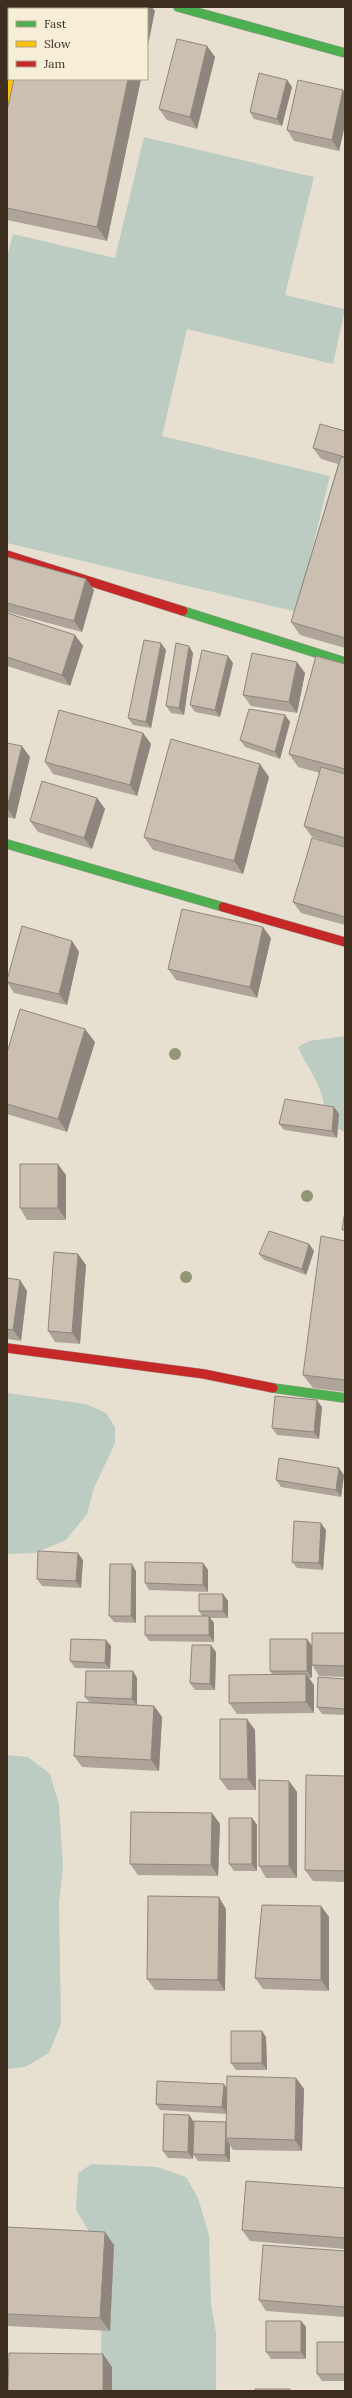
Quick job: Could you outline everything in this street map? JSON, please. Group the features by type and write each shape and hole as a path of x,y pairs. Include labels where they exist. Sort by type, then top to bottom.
{"street":[{"path":"178,7 345,53"},
{"path":"7,111 13,80"},
{"path":"7,555 345,662"},
{"path":"7,844 345,942"},
{"path":"7,1348 196,1373 285,1391 345,1398"}],"shaded area":[{"path":"144,137 314,177 285,295 345,309 333,364 187,329 162,436 330,476 297,612 7,543 7,257 13,234 115,258"},
{"path":"345,1036 345,1132 331,1124 328,1119 323,1097 318,1084 298,1047 309,1041"},
{"path":"7,1393 86,1404 106,1413 115,1427 115,1443 94,1488 87,1514 66,1540 35,1553 7,1554"},
{"path":"7,1755 28,1757 50,1774 59,1804 63,1867 59,1903 61,2024 49,2053 25,2067 7,2069"},
{"path":"92,2164 157,2167 186,2177 198,2198 209,2235 211,2303 216,2333 216,2391 98,2391 101,2368 102,2268 96,2243 76,2210 78,2173"}],"building":[{"path":"7,7 13,7 8,8 7,13"},
{"path":"29,7 143,7 143,8"},
{"path":"177,39 207,46 190,117 159,109"},
{"path":"259,73 287,80 277,119 250,112"},
{"path":"14,80 128,80 97,227 7,208 7,111"},
{"path":"298,80 343,90 332,140 287,130"},
{"path":"320,424 345,431 345,457 313,448"},
{"path":"341,457 345,458 345,638 291,622"},
{"path":"7,557 86,579 74,621 7,603"},
{"path":"7,613 75,635 62,675 7,657"},
{"path":"144,640 161,643 146,722 128,718"},
{"path":"176,643 189,646 179,708 166,706"},
{"path":"202,650 228,656 215,710 190,705"},
{"path":"252,653 297,662 289,702 243,695"},
{"path":"316,656 345,664 345,769 289,754"},
{"path":"249,709 285,715 275,752 240,740"},
{"path":"59,710 143,733 130,785 45,762"},
{"path":"171,739 260,764 234,861 144,837"},
{"path":"7,743 22,746 7,808"},
{"path":"321,767 345,774 345,838 304,826"},
{"path":"42,781 97,798 84,838 30,821"},
{"path":"312,838 345,847 345,917 293,902"},
{"path":"182,909 263,927 250,987 168,969"},
{"path":"22,926 72,941 59,994 7,982"},
{"path":"20,1009 85,1029 58,1119 7,1104 7,1053"},
{"path":"285,1099 334,1107 332,1131 279,1124"},
{"path":"20,1164 58,1164 58,1208 20,1208"},
{"path":"345,1211 345,1230 342,1230"},
{"path":"269,1231 309,1244 302,1269 259,1254"},
{"path":"321,1236 345,1241 345,1380 303,1375"},
{"path":"54,1252 78,1254 72,1333 48,1331"},
{"path":"7,1278 20,1280 13,1330 7,1329"},
{"path":"275,1396 317,1400 314,1432 272,1428"},
{"path":"279,1458 339,1468 336,1490 276,1480"},
{"path":"294,1521 321,1523 319,1563 292,1562"},
{"path":"38,1551 78,1553 76,1581 37,1579"},
{"path":"145,1562 203,1563 203,1585 145,1583"},
{"path":"110,1564 132,1564 131,1616 109,1616"},
{"path":"199,1594 223,1594 223,1611 199,1611"},
{"path":"145,1616 209,1616 209,1635 145,1635"},
{"path":"312,1633 345,1633 345,1666 312,1665"},
{"path":"71,1639 106,1640 105,1663 70,1661"},
{"path":"270,1639 307,1639 307,1671 270,1671"},
{"path":"192,1645 211,1645 210,1684 190,1683"},
{"path":"86,1671 133,1671 132,1699 85,1697"},
{"path":"306,1674 306,1702 229,1703 229,1675"},
{"path":"318,1677 345,1679 345,1709 317,1707"},
{"path":"77,1702 154,1706 151,1760 74,1756"},
{"path":"220,1719 247,1719 248,1779 220,1779"},
{"path":"306,1775 345,1776 345,1871 305,1870"},
{"path":"259,1780 289,1781 289,1866 259,1866"},
{"path":"131,1812 212,1813 211,1865 130,1864"},
{"path":"229,1818 252,1818 252,1864 229,1864"},
{"path":"148,1896 219,1897 218,1980 147,1979"},
{"path":"262,1905 321,1906 321,1980 255,1978"},
{"path":"231,2031 262,2031 262,2063 231,2063"},
{"path":"227,2076 296,2078 295,2140 226,2138"},
{"path":"157,2081 224,2084 222,2107 156,2104"},
{"path":"164,2114 189,2115 188,2152 163,2151"},
{"path":"194,2121 226,2122 225,2155 193,2154"},
{"path":"246,2181 345,2188 345,2238 242,2230"},
{"path":"7,2227 105,2232 100,2318 7,2314"},
{"path":"263,2245 345,2251 345,2307 259,2300"},
{"path":"266,2321 301,2321 301,2352 266,2352"},
{"path":"317,2342 345,2342 345,2374 317,2374"},
{"path":"9,2353 103,2354 103,2391 8,2391"},
{"path":"255,2389 290,2389 290,2391 255,2391"}],"traffic: fast":[{"path":"178,7 345,53"},
{"path":"183,611 345,662"},
{"path":"7,844 223,907"},
{"path":"273,1388 345,1398"}],"traffic: slow":[{"path":"7,111 13,80"}],"traffic: jam":[{"path":"7,555 183,611"},
{"path":"223,907 345,942"},
{"path":"7,1348 204,1374 273,1388"}]}
